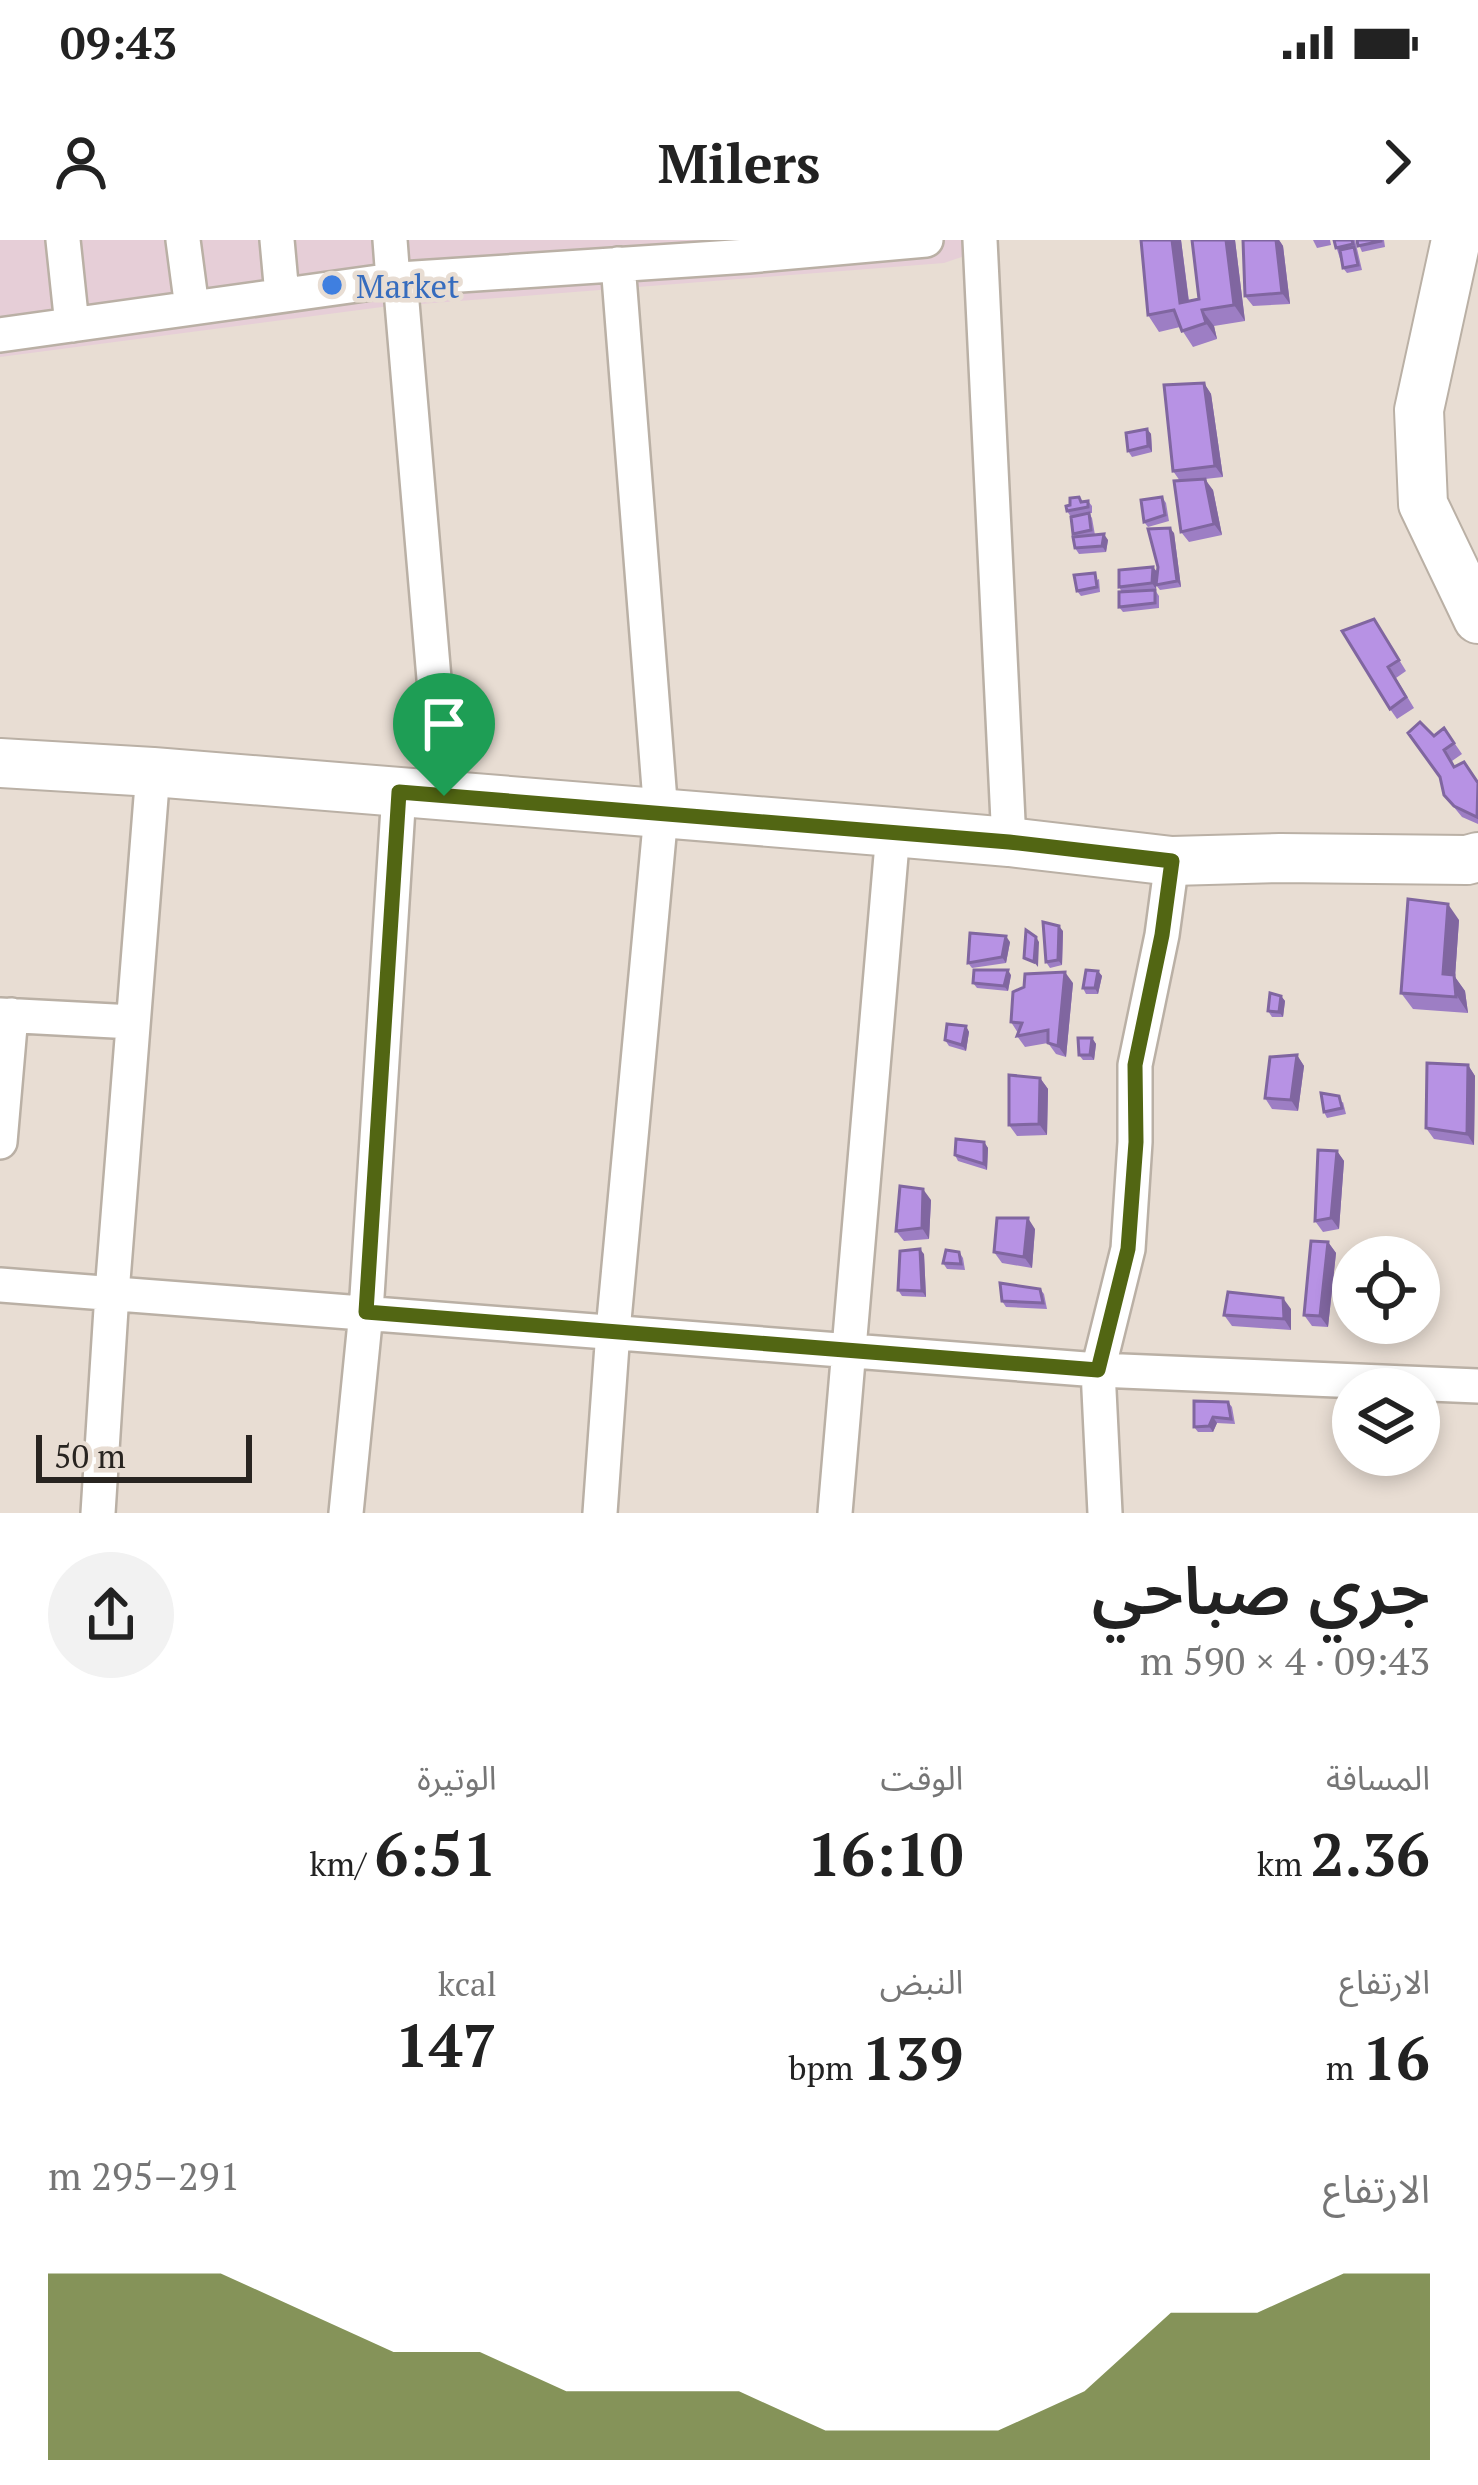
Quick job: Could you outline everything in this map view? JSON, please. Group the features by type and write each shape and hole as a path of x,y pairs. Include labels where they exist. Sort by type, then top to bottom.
{"street":[{"path":"64,240 72,325"},
{"path":"184,240 192,308"},
{"path":"277,240 282,296"},
{"path":"346,1513 422,794 397,279 390,240"},
{"path":"477,240 485,273"},
{"path":"0,335 397,279 618,264 658,251 926,240"},
{"path":"980,240 1009,842"},
{"path":"1456,240 1419,410 1423,504 1478,619"},
{"path":"600,1513 661,814 618,264"},
{"path":"0,764 153,772 892,832 1172,861 1478,857"},
{"path":"98,1513 153,772"},
{"path":"835,1513 892,832"},
{"path":"1105,1513 1098,1370 1128,1249 1136,1142 1135,1065 1172,861"},
{"path":"0,1142 6,1015 133,1022"},
{"path":"0,1285 1098,1370 1478,1386"}],"shaded area":[{"name":"Market","path":"0,240 997,240 997,245 944,263 382,307 0,357"}],"building":[{"path":"1141,240 1172,240 1180,303 1199,299 1192,240 1226,240 1234,305 1202,310 1206,323 1182,331 1174,310 1148,315"},
{"path":"1243,240 1276,240 1282,293 1245,296"},
{"path":"1334,240 1352,240 1353,244 1336,248"},
{"path":"1354,247 1358,265 1343,268 1340,250"},
{"path":"1204,383 1215,466 1173,471 1164,385"},
{"path":"1147,429 1148,446 1128,451 1126,433"},
{"path":"1205,479 1214,524 1181,532 1174,481"},
{"path":"1079,497 1081,502 1088,501 1088,507 1067,511 1070,498"},
{"path":"1162,497 1165,515 1144,522 1141,500"},
{"path":"1089,513 1091,530 1073,534 1071,517"},
{"path":"1170,528 1177,581 1156,585 1158,567 1148,529"},
{"path":"1104,534 1102,546 1075,548 1073,537"},
{"path":"1153,567 1152,583 1119,587 1119,570"},
{"path":"1095,573 1097,587 1077,591 1074,575"},
{"path":"1155,590 1155,603 1119,607 1119,592"},
{"path":"1374,619 1399,660 1388,667 1406,697 1390,709 1342,631"},
{"path":"1420,722 1434,736 1444,728 1454,743 1444,750 1454,767 1464,762 1478,783 1477,817 1454,806 1444,795 1440,777 1408,733"},
{"path":"1408,899 1448,904 1443,974 1454,975 1456,997 1401,993"},
{"path":"1043,922 1059,926 1058,960 1046,962"},
{"path":"1026,930 1036,937 1034,962 1024,958"},
{"path":"970,933 1006,936 1002,957 968,963"},
{"path":"974,970 1008,970 1004,986 973,983"},
{"path":"1086,970 1098,971 1095,988 1083,988"},
{"path":"1065,972 1058,1046 1048,1043 1048,1030 1017,1036 1022,1023 1011,1022 1013,992 1024,987 1025,974"},
{"path":"1270,993 1281,996 1279,1012 1268,1011"},
{"path":"947,1024 966,1026 962,1045 945,1040"},
{"path":"1078,1038 1092,1038 1090,1055 1079,1055"},
{"path":"1297,1055 1291,1100 1265,1098 1270,1057"},
{"path":"1427,1063 1468,1065 1467,1134 1426,1128"},
{"path":"1009,1075 1040,1078 1039,1124 1009,1125"},
{"path":"1321,1093 1339,1096 1342,1108 1324,1112"},
{"path":"956,1139 984,1142 984,1164 955,1155"},
{"path":"1318,1150 1337,1151 1331,1218 1315,1221"},
{"path":"900,1186 923,1189 922,1228 896,1231"},
{"path":"997,1218 1028,1218 1024,1257 994,1252"},
{"path":"1311,1241 1328,1242 1320,1316 1304,1315"},
{"path":"920,1249 922,1291 898,1290 900,1251"},
{"path":"946,1250 959,1252 961,1264 943,1263"},
{"path":"1000,1283 1040,1289 1043,1303 1002,1301"},
{"path":"1228,1292 1283,1298 1284,1319 1224,1315"},
{"path":"1194,1401 1228,1402 1231,1419 1213,1417 1209,1426 1194,1427"}],"place":[{"name":"Market","path":"332,285"}],"route":[{"path":"399,792 444,796 1009,842 1172,861 1135,1065 1136,1142 1128,1249 1098,1370 366,1312 399,792"}]}
